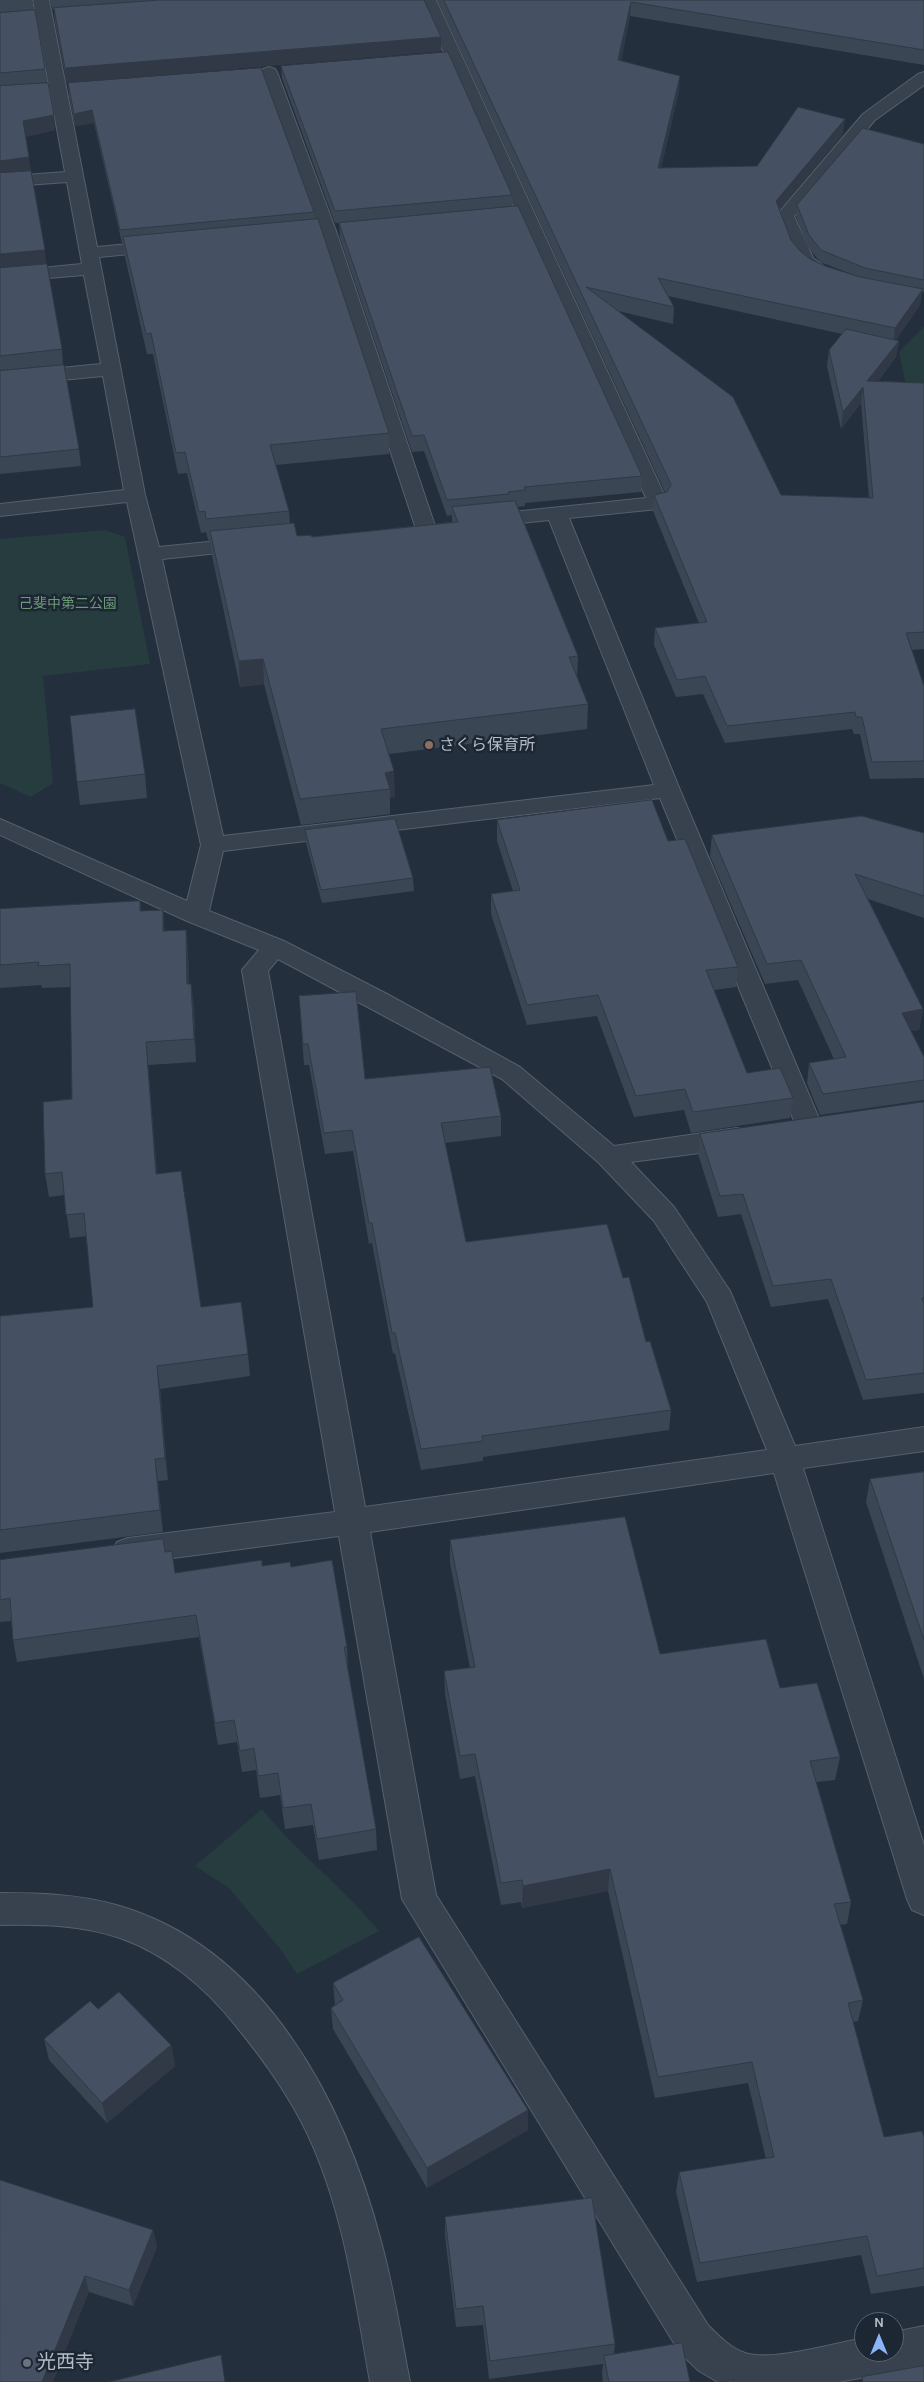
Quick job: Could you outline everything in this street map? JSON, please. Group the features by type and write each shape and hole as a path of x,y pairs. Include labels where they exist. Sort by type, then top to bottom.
{"street":[{"path":"269,72 434,525 658,503 428,0"},
{"path":"64,16 37,12 58,90 135,495 150,554 213,845 196,915"},
{"path":"435,58 454,57"},
{"path":"250,74 288,71"},
{"path":"845,280 827,275 805,261 785,216 869,117 924,77"},
{"path":"39,92 77,88"},
{"path":"0,182 74,176"},
{"path":"506,215 526,213"},
{"path":"307,233 347,230"},
{"path":"0,277 178,245"},
{"path":"0,380 111,370"},
{"path":"0,510 135,495"},
{"path":"557,514 668,790 810,1128"},
{"path":"150,554 268,542"},
{"path":"213,845 668,790"},
{"path":"0,826 196,915 274,947 378,1000 512,1073 609,1156 664,1214 720,1299 785,1458 924,1899"},
{"path":"274,947 256,970 418,1900 694,2339 713,2357 737,2371 762,2377 854,2359"},
{"path":"609,1156 838,1123"},
{"path":"97,1555 351,1522 924,1439"},
{"path":"0,1910 56,1910 93,1916 134,1927 178,1949 209,1972 261,2028 285,2061 329,2139 358,2227 375,2297 390,2382"},
{"path":"904,2350 924,2346"}],"green space":[{"path":"924,327 924,394 908,394 899,352"},
{"name":"己斐中第二公園","path":"105,530 125,537 150,664 43,676 53,783 31,797 0,783 0,539"},
{"path":"262,1809 379,1931 297,1974 281,1950 229,1888 195,1866"}],"building":[{"path":"160,0 424,0 441,37 65,68 54,8"},
{"path":"444,0 924,0 924,50 631,2 618,60 680,76 658,168 757,166 798,107 845,119 776,201 791,240 810,259 825,266 860,277 923,289 895,328 658,278 674,307 586,287 733,397 781,495 873,498 863,387 843,412 829,350 846,329 899,341 867,381 924,383 924,632 906,633 924,686 924,761 872,762 862,717 856,717 855,712 727,726 705,676 677,680 655,628 707,622 654,495 667,492 671,485"},
{"path":"35,10 45,69 0,73 0,13"},
{"path":"448,52 512,195 335,211 281,66"},
{"path":"261,68 314,212 120,230 92,110 74,114 68,83"},
{"path":"48,83 54,115 23,121 29,157 0,161 0,86"},
{"path":"863,128 924,144 924,280 865,268 821,250 809,235 797,205"},
{"path":"31,171 45,250 0,254 0,173"},
{"path":"518,206 642,476 524,487 525,490 508,492 509,494 447,500 424,435 412,436 339,223"},
{"path":"318,219 389,433 270,445 289,511 206,519 205,511 199,512 185,452 176,453 151,333 146,334 123,237"},
{"path":"47,264 62,349 0,356 0,268"},
{"path":"64,365 79,449 0,457 0,371"},
{"path":"515,501 578,656 569,657 588,704 381,729 394,771 385,773 390,789 300,799 263,659 239,661 210,531 294,523 297,536 311,535 312,537 458,522 452,507"},
{"path":"135,709 145,774 77,782 70,716"},
{"path":"652,800 668,841 685,839 738,967 706,970 747,1073 780,1068 793,1098 693,1112 685,1089 636,1096 598,995 527,1005 491,894 520,890 497,820"},
{"path":"862,816 924,833 924,896 855,874 923,1009 902,1013 924,1057 924,1080 823,1094 809,1063 846,1057 801,960 767,964 712,835"},
{"path":"395,819 413,878 321,890 305,830"},
{"path":"140,901 140,911 163,910 163,931 186,930 187,984 191,984 194,1039 146,1042 156,1174 181,1171 201,1307 241,1302 248,1354 157,1366 165,1458 155,1459 160,1510 0,1530 0,1316 93,1307 84,1213 66,1215 62,1172 45,1174 43,1102 72,1099 70,964 38,966 39,962 0,965 0,909"},
{"path":"356,992 365,1079 490,1067 501,1116 441,1123 466,1242 607,1224 623,1278 629,1277 646,1342 650,1341 671,1410 482,1436 483,1441 421,1449 395,1333 392,1333 372,1223 369,1223 352,1130 324,1133 308,1044 303,1044 299,996"},
{"path":"924,1102 924,1298 922,1298 924,1304 924,1373 866,1380 831,1279 773,1286 743,1194 720,1196 700,1134"},
{"path":"924,1472 924,1640 870,1479"},
{"path":"625,1517 660,1654 766,1639 780,1688 817,1683 840,1757 810,1761 851,1902 834,1904 863,2000 848,2003 884,2137 922,2131 924,2137 924,2268 877,2276 867,2236 700,2263 679,2172 774,2157 752,2062 658,2077 610,1869 523,1886 522,1880 501,1883 475,1754 460,1756 444,1671 475,1667 450,1540"},
{"path":"163,1539 165,1552 172,1551 175,1573 262,1560 262,1566 290,1562 291,1567 332,1560 347,1647 344,1647 376,1829 317,1839 311,1804 283,1808 278,1773 258,1776 254,1748 240,1751 234,1720 215,1723 196,1615 13,1640 10,1598 0,1600 0,1560"},
{"path":"419,1937 528,2110 427,2168 331,2008 343,2000 333,1983"},
{"path":"119,1992 171,2045 102,2103 44,2039 90,2001 98,2009"},
{"path":"0,2180 153,2230 129,2290 85,2276 42,2382 0,2382"},
{"path":"592,2198 615,2344 490,2361 483,2306 456,2309 445,2217"},
{"path":"682,2343 690,2382 609,2382 604,2356"},
{"path":"221,2355 225,2382 109,2382"},
{"path":"924,2366 924,2382 863,2382 862,2377"}],"place":[{"name":"さくら保育所","path":"429,745"},
{"name":"光西寺","path":"27,2363"}]}
